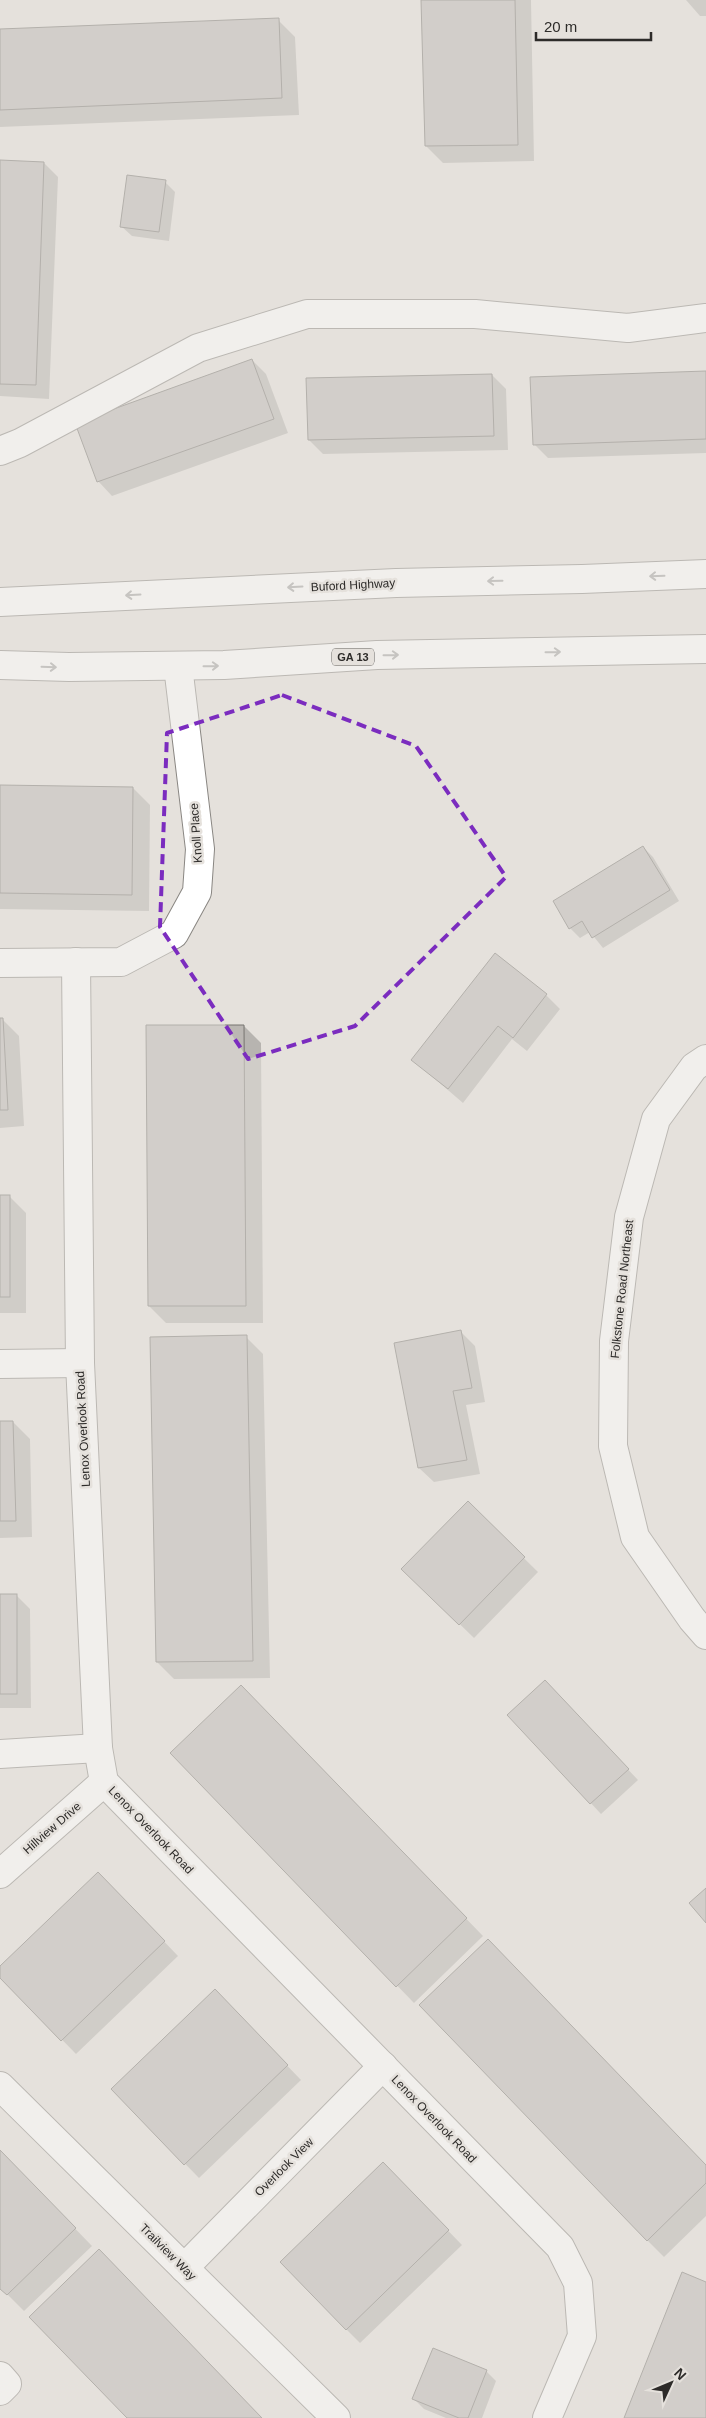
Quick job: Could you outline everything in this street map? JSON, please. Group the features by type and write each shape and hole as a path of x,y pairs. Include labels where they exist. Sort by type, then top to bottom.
{"street":[{"path":"0,451 20,443 198,348 307,314 475,314 628,328 706,318"},
{"name":"Buford Highway","path":"0,602 386,583 582,579 706,574"},
{"name":"GA 13","path":"0,665 69,667 224,665 377,655 706,649"},
{"name":"Knoll Place","path":"0,963 121,962 174,934 197,892 200,850 178,666"},
{"name":"Lenox Overlook Road","path":"76,962 80,1363 98,1748 104,1782 560,2247 578,2284 582,2336 547,2418"},
{"name":"Folkstone Road Northeast","path":"706,1059 694,1067 656,1119 630,1217 614,1341 613,1446 635,1537 692,1619 706,1635"},
{"path":"0,1364 80,1363"},
{"path":"0,1754 98,1748"},
{"name":"Hillview Drive","path":"0,1874 104,1782"},
{"name":"Overlook View","path":"184,2268 383,2066"},
{"name":"Trailview Way","path":"0,2086 336,2418"},
{"path":"0,2376 7,2384 0,2391"}],"highlighted area":[{"path":"282,695 416,746 506,877 355,1026 248,1059 160,927 167,733"}],"building":[{"path":"421,0 515,0 518,145 425,146"},
{"path":"279,18 282,98 0,110 0,29"},
{"path":"0,160 44,162 36,385 0,384"},
{"path":"127,175 166,180 159,232 120,227"},
{"path":"252,359 274,419 97,482 75,423"},
{"path":"706,371 706,439 533,445 530,377"},
{"path":"492,374 494,436 308,440 306,378"},
{"path":"0,785 133,787 132,895 0,893"},
{"path":"643,846 670,890 592,938 582,921 569,929 553,901"},
{"path":"495,953 547,994 513,1038 498,1026 448,1089 411,1060"},
{"path":"0,1018 3,1018 8,1110 0,1110"},
{"path":"146,1025 244,1025 246,1306 148,1306"},
{"path":"0,1195 10,1195 10,1297 0,1297"},
{"path":"461,1330 472,1388 453,1391 467,1460 418,1468 394,1343"},
{"path":"247,1335 253,1661 156,1662 150,1337"},
{"path":"0,1421 13,1421 16,1521 0,1521"},
{"path":"468,1501 525,1557 459,1625 401,1569"},
{"path":"0,1594 17,1594 17,1694 0,1694"},
{"path":"545,1680 629,1769 590,1804 507,1715"},
{"path":"241,1685 467,1918 396,1987 170,1753"},
{"path":"98,1872 165,1941 61,2041 0,1978 0,1966"},
{"path":"706,1888 706,1923 689,1903"},
{"path":"488,1939 706,2165 706,2183 647,2241 419,2005"},
{"path":"215,1989 288,2065 184,2165 111,2089"},
{"path":"0,2150 76,2228 7,2295 0,2289"},
{"path":"383,2162 449,2230 346,2330 280,2262"},
{"path":"99,2249 262,2418 127,2418 29,2317"},
{"path":"682,2272 706,2282 706,2418 624,2418"},
{"path":"433,2348 487,2370 468,2418 459,2418 412,2399"}]}
